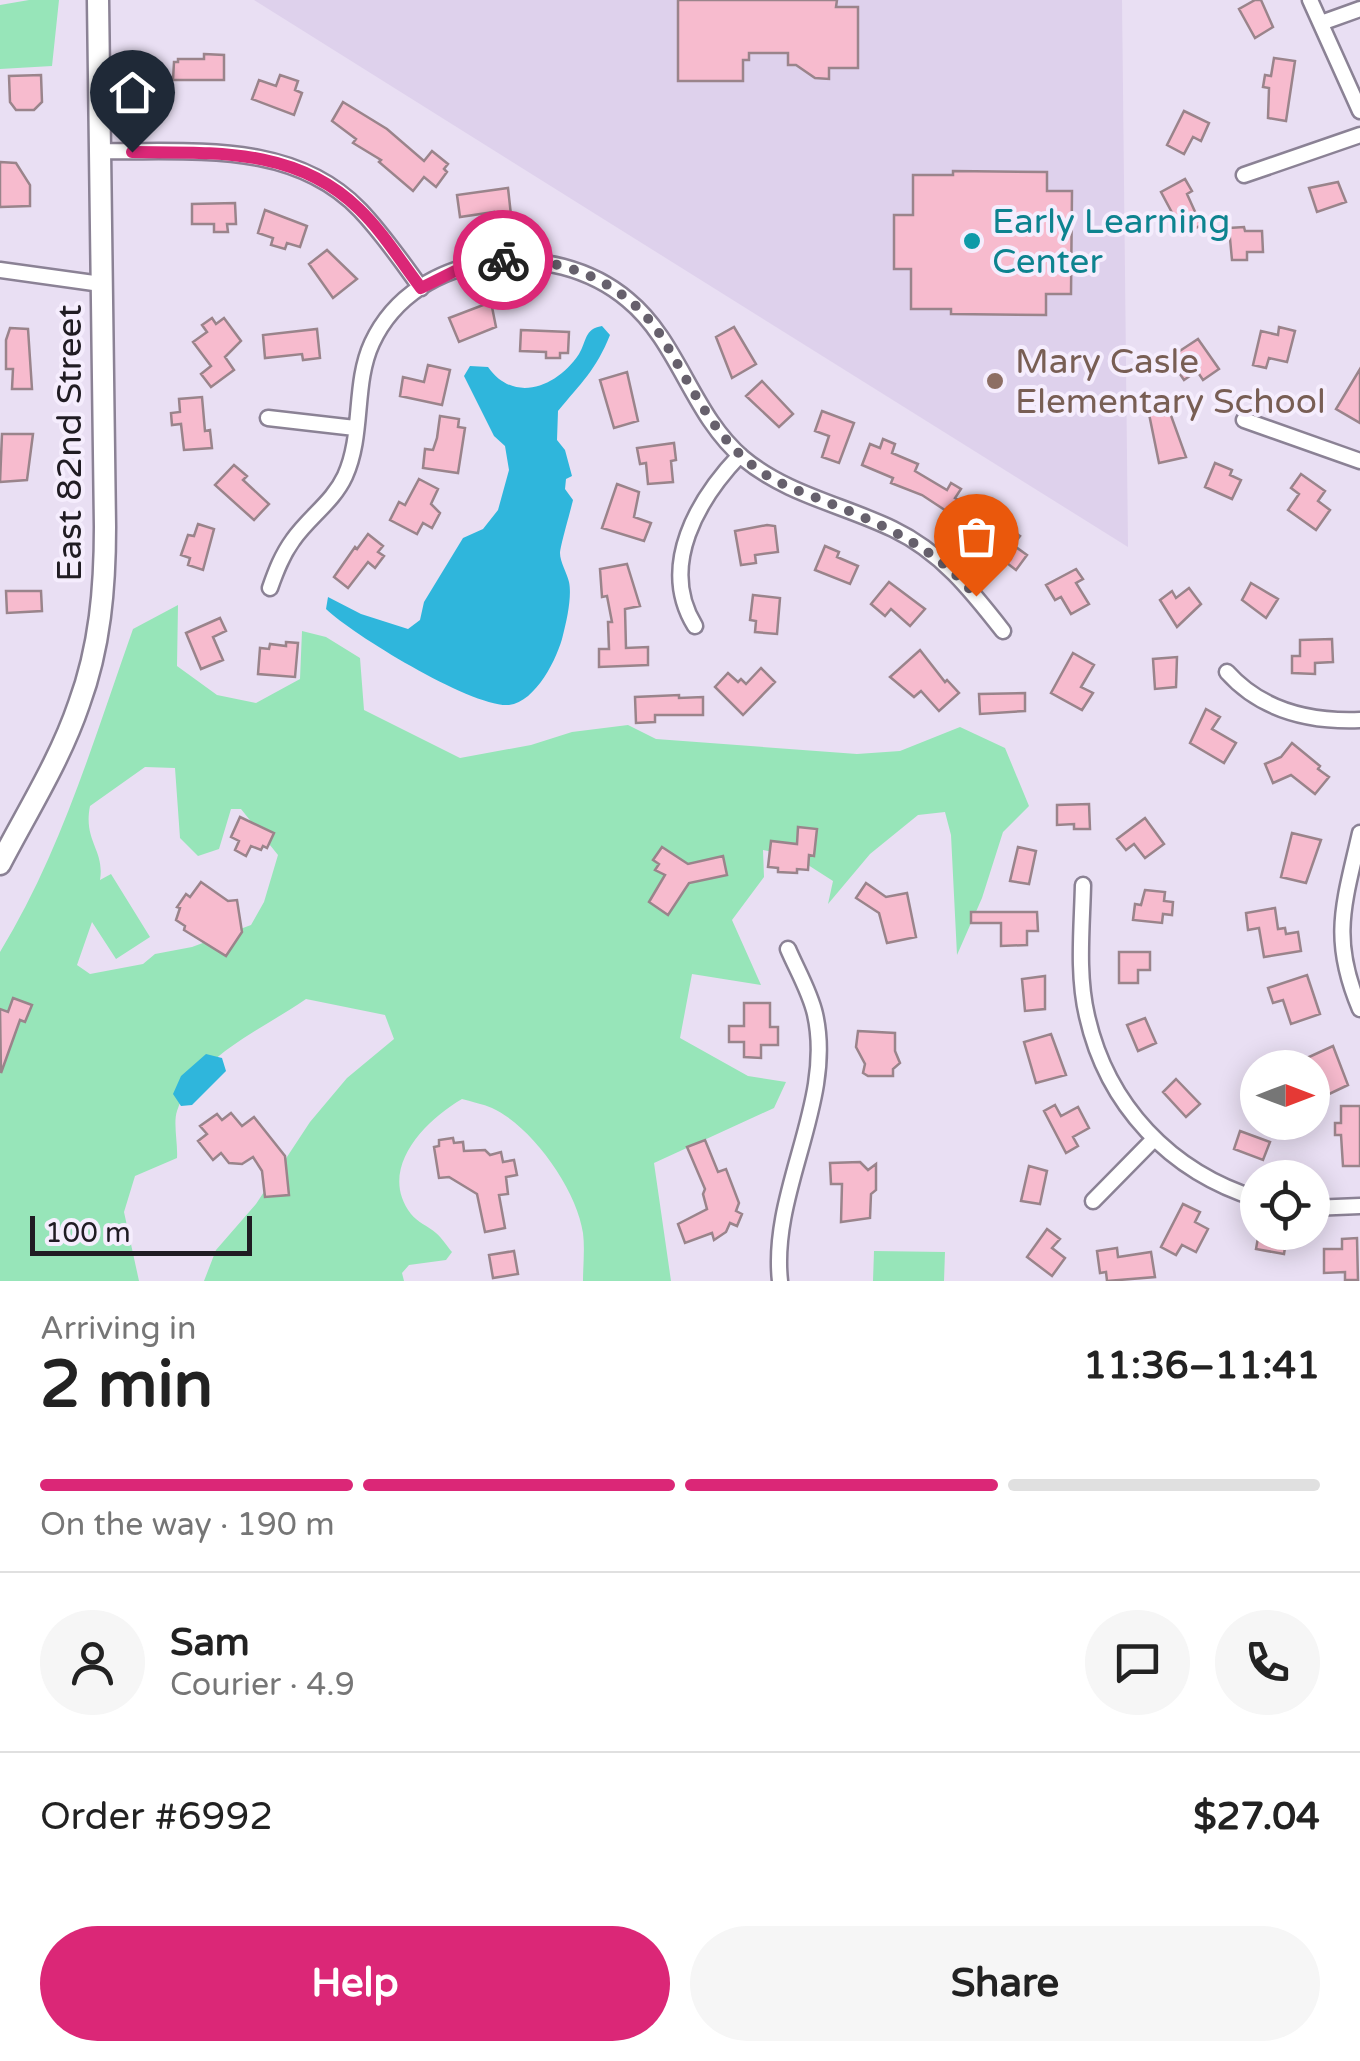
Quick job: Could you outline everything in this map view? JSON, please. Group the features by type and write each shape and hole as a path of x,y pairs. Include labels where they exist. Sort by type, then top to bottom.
{"main road":[{"name":"East 82nd Street","path":"0,864 70,727 86,684 100,626 105,558 98,0"}],"street":[{"path":"1310,0 1360,110"},
{"path":"1321,23 1360,9"},
{"path":"1244,175 1360,135"},
{"path":"100,151 240,154 300,170 324,182 357,207 421,288"},
{"path":"270,588 293,539 334,495 344,477 351,458 363,368 372,342 398,308 421,288 455,271 513,260 556,264 596,278 631,302 656,328 704,410 740,455 777,481 896,530 926,548 962,580 1004,631"},
{"path":"0,270 101,284"},
{"path":"268,418 355,428"},
{"path":"1244,420 1360,461"},
{"path":"695,626 683,598 680,567 684,548 700,504 740,455"},
{"path":"1226,672 1259,699 1286,711 1327,720 1360,720"},
{"path":"1360,832 1340,926 1344,967 1355,984 1360,1008"},
{"path":"1084,885 1082,968 1090,1029 1116,1091 1154,1139 1203,1176 1240,1191"},
{"path":"780,1281 780,1231 816,1078 819,1040 815,1010 788,949"},
{"path":"1093,1201 1154,1139"},
{"path":"1330,1207 1360,1206"}],"shaded area":[{"name":"Mary Casle Elementary School","path":"254,0 1122,0 1128,547 597,215"}],"green space":[{"path":"59,0 52,66 0,69 0,5"},
{"path":"178,605 177,666 217,695 256,703 300,679 302,631 326,637 360,658 364,710 460,758 531,745 572,732 628,725 656,739 857,754 900,751 960,727 1005,748 1029,806 1003,832 982,898 957,955 951,835 945,812 918,815 870,854 828,904 833,881 794,856 763,850 764,877 732,920 761,985 692,974 680,1038 748,1076 786,1082 774,1108 654,1163 671,1281 583,1281 584,1239 579,1216 562,1179 537,1144 507,1117 462,1099 420,1133 402,1164 399,1181 411,1214 452,1252 446,1260 409,1265 402,1273 404,1281 204,1281 216,1250 256,1204 310,1122 347,1078 394,1039 385,1015 306,999 232,1046 199,1075 177,1111 177,1158 135,1176 124,1212 139,1281 0,1281 0,952 59,835 133,629","holes":["145,767 175,768 180,838 198,856 219,849 231,809 241,809 278,855 264,902 251,925 192,947 155,954 143,964 90,974 77,965 92,922 116,959 150,937 111,874 100,880 100,861 89,828 90,806"]},
{"path":"874,1251 945,1252 944,1281 873,1281"}],"water":[{"path":"602,326 610,335 605,347 558,411 557,440 565,450 572,476 566,479 565,489 573,500 560,553 569,582 569,601 560,644 537,687 509,705 469,695 386,652 326,609 328,597 361,614 408,629 420,620 424,602 463,538 483,529 498,510 509,470 505,446 494,436 464,376 470,366 488,367 510,385 535,387 570,366 589,333"},
{"path":"206,1054 222,1058 226,1071 192,1105 181,1106 173,1094 181,1076"}],"building":[{"path":"678,0 837,0 836,7 858,7 858,68 829,68 829,79 815,78 796,65 788,65 788,53 749,53 749,60 743,60 743,81 678,81"},
{"path":"1261,0 1273,27 1255,38 1239,9"},
{"path":"204,54 224,55 224,80 173,80 174,62 204,59"},
{"path":"1274,58 1295,61 1286,121 1268,118 1269,88 1263,87 1265,75 1271,76"},
{"path":"41,75 42,102 34,110 16,110 10,102 9,76"},
{"path":"280,75 298,81 295,90 302,93 294,115 252,99 259,80 276,86"},
{"path":"343,102 387,129 424,161 432,151 448,164 436,187 424,177 413,191 381,160 353,143 356,139 332,121"},
{"path":"1184,111 1209,123 1201,141 1193,137 1184,154 1167,145"},
{"path":"0,162 16,163 30,185 30,206 0,207"},
{"name":"Early Learning Center","path":"953,171 1047,172 1047,191 1072,191 1071,294 1046,294 1046,315 951,314 951,309 911,309 911,269 894,269 894,215 913,215 913,175 953,175"},
{"path":"1185,179 1192,191 1187,194 1201,225 1184,235 1161,192"},
{"path":"1338,182 1346,202 1317,212 1309,188"},
{"path":"508,188 511,215 495,218 494,212 460,217 457,195"},
{"path":"235,203 236,224 227,224 228,232 214,232 214,224 192,224 192,204"},
{"path":"265,210 307,226 300,247 287,243 285,249 271,245 273,238 258,233"},
{"path":"1244,227 1245,231 1262,231 1263,252 1247,252 1247,260 1232,260 1229,228"},
{"path":"327,250 357,279 333,298 309,264"},
{"path":"491,302 496,327 459,342 449,318"},
{"path":"212,318 216,324 224,318 241,341 225,357 234,370 211,387 201,374 211,366 193,342 207,332 202,325"},
{"path":"734,327 756,364 732,378 716,337"},
{"path":"1279,327 1295,331 1287,362 1269,358 1266,368 1253,365 1261,331 1278,335"},
{"path":"10,328 28,329 32,389 12,389 13,369 6,369"},
{"path":"317,329 320,358 303,360 302,354 265,358 263,335"},
{"path":"521,330 569,332 568,353 560,353 560,358 546,358 546,352 520,351"},
{"path":"1198,339 1219,369 1203,380 1197,371 1184,380 1169,358"},
{"path":"428,365 450,370 442,405 400,396 403,377 424,382"},
{"path":"1360,369 1360,423 1336,409"},
{"path":"627,372 638,421 614,428 600,380"},
{"path":"762,381 793,414 779,427 746,396"},
{"path":"202,397 205,431 210,430 212,448 184,450 181,424 172,425 171,413 180,412 179,399"},
{"path":"1159,407 1160,412 1169,410 1186,457 1159,463 1148,409"},
{"path":"822,411 854,423 839,463 822,457 829,436 815,431"},
{"path":"440,416 459,419 458,427 465,428 458,473 423,468 425,449 433,450"},
{"path":"2,434 33,434 27,480 0,482"},
{"path":"883,439 895,444 892,453 918,464 915,471 947,490 951,483 961,489 955,498 971,507 963,522 922,495 891,483 893,478 862,465 870,444 880,448"},
{"path":"674,443 673,482 648,484 646,463 640,464 637,448"},
{"path":"1215,463 1232,470 1230,475 1241,480 1232,499 1205,487"},
{"path":"234,465 247,476 243,480 269,504 254,520 215,485"},
{"path":"1301,474 1325,491 1318,501 1330,510 1316,530 1288,510 1299,494 1291,488"},
{"path":"419,479 438,489 431,504 440,513 432,528 423,523 417,534 390,520 399,502 405,505"},
{"path":"617,484 639,492 634,517 651,523 644,541 602,528"},
{"path":"198,524 214,529 203,570 188,565 190,558 181,555 188,535 194,536"},
{"path":"775,526 778,552 755,555 756,563 741,565 735,531"},
{"path":"1008,528 1020,536 1013,545 1027,555 1016,570 982,544 993,529 1002,536"},
{"path":"368,534 383,546 378,552 384,556 375,568 368,562 348,588 334,577"},
{"path":"825,546 839,552 837,557 858,566 850,584 815,570"},
{"path":"627,564 640,606 625,609 626,648 648,647 648,665 599,667 599,649 609,649 608,622 612,622 607,596 602,597 600,569"},
{"path":"1076,569 1083,579 1076,583 1089,604 1071,614 1061,597 1055,600 1046,585"},
{"path":"889,582 925,609 910,626 891,609 885,616 871,604"},
{"path":"1251,583 1278,599 1266,618 1242,600"},
{"path":"1189,588 1201,604 1177,627 1160,600 1172,591 1176,598"},
{"path":"6,591 41,591 42,611 7,613"},
{"path":"753,595 780,598 777,634 755,632 756,621 750,620"},
{"path":"220,618 226,631 213,637 223,660 201,669 186,633"},
{"path":"1332,639 1333,662 1315,663 1315,674 1292,673 1292,656 1300,656 1300,640"},
{"path":"286,642 298,643 295,677 258,674 260,648 269,649 270,644 286,646"},
{"path":"920,650 959,693 939,711 921,691 914,697 890,677"},
{"path":"1073,653 1094,665 1081,687 1093,693 1082,710 1051,693"},
{"path":"1177,657 1176,687 1155,689 1153,659"},
{"path":"761,668 775,682 743,715 715,687 728,673 746,684"},
{"path":"1025,693 1025,711 980,714 979,694"},
{"path":"635,697 703,697 703,715 655,715 655,722 636,723"},
{"path":"1206,709 1220,717 1212,729 1236,743 1224,763 1190,743"},
{"path":"1292,743 1329,777 1315,794 1291,775 1273,783 1265,764 1281,757"},
{"path":"1089,804 1090,829 1074,829 1074,824 1057,825 1057,805"},
{"path":"240,817 274,833 267,848 251,846 246,856 235,850 239,841 231,837"},
{"path":"1145,818 1164,844 1145,858 1134,844 1126,850 1117,839"},
{"path":"798,827 817,829 808,870 778,872 778,868 768,867 771,841 797,844"},
{"path":"1292,833 1321,840 1306,883 1281,877"},
{"path":"662,847 688,864 723,856 727,875 689,883 668,915 649,902 665,875 655,870 659,864 653,860"},
{"path":"1018,847 1036,851 1029,884 1010,881"},
{"path":"201,882 228,901 237,900 242,932 226,956 184,930 185,926 176,920 180,908 177,907"},
{"path":"866,883 886,897 907,893 916,937 887,943 879,913 856,898"},
{"path":"1145,890 1165,892 1164,901 1173,902 1172,915 1163,914 1162,923 1133,920 1135,904 1141,905"},
{"path":"1275,908 1278,929 1285,928 1286,934 1298,932 1301,951 1264,957 1259,928 1248,930 1246,913"},
{"path":"971,912 1037,912 1038,931 1027,931 1027,945 1001,946 1001,923 971,923"},
{"path":"1119,952 1150,952 1150,970 1138,970 1138,983 1119,983"},
{"path":"1307,975 1320,1014 1291,1024 1283,1000 1273,1003 1268,988"},
{"path":"1045,976 1045,1009 1025,1011 1022,979"},
{"path":"13,998 32,1005 25,1022 20,1020 1,1073 0,1009 8,1012"},
{"path":"744,1003 770,1003 770,1027 778,1027 778,1045 761,1045 761,1058 744,1057 744,1042 729,1042 729,1026 744,1026"},
{"path":"1145,1018 1156,1043 1138,1051 1127,1025"},
{"path":"858,1031 895,1033 900,1063 893,1069 893,1076 863,1073 865,1064 856,1047"},
{"path":"1051,1034 1066,1075 1036,1083 1024,1042"},
{"path":"1333,1046 1348,1085 1330,1094 1330,1050 1324,1050"},
{"path":"1176,1079 1200,1104 1186,1117 1163,1092"},
{"path":"1055,1105 1061,1116 1078,1107 1089,1128 1073,1137 1078,1146 1066,1153 1044,1111"},
{"path":"1341,1106 1360,1106 1360,1166 1343,1166 1341,1135 1335,1135 1335,1123 1341,1123"},
{"path":"231,1113 242,1126 254,1117 285,1156 289,1195 265,1197 262,1171 253,1157 242,1164 229,1163 221,1153 213,1160 198,1141 207,1134 200,1126 217,1114 222,1120"},
{"path":"1240,1131 1240,1140 1270,1142 1263,1160 1234,1149"},
{"path":"453,1138 454,1143 463,1142 464,1151 485,1150 490,1155 501,1152 503,1162 514,1160 517,1175 506,1177 508,1194 499,1195 505,1228 485,1232 477,1194 449,1177 439,1178 434,1147 439,1146 439,1140"},
{"path":"705,1140 718,1172 726,1169 739,1203 736,1211 742,1214 737,1226 730,1223 726,1232 714,1240 712,1233 685,1243 678,1224 707,1209 705,1189 687,1147"},
{"path":"860,1162 868,1170 876,1164 870,1218 841,1222 842,1184 831,1184 830,1163"},
{"path":"1029,1166 1047,1171 1040,1204 1021,1201"},
{"path":"1183,1204 1200,1212 1195,1222 1208,1229 1196,1252 1182,1245 1176,1255 1161,1247"},
{"path":"1047,1229 1060,1239 1052,1248 1065,1258 1052,1276 1027,1257"},
{"path":"1357,1238 1358,1280 1345,1280 1345,1272 1324,1273 1324,1250 1342,1249 1342,1239"},
{"path":"1117,1248 1118,1257 1151,1252 1155,1277 1107,1281 1106,1272 1100,1273 1097,1251"},
{"path":"514,1251 518,1274 493,1278 489,1255"}],"way so far":[{"path":"503,260 534,260 562,266 596,278 620,294 656,328 717,430 745,459 777,481 908,537 937,557 976,596"}],"place":[{"name":"Early Learning Center","path":"972,241"},
{"name":"Mary Casle Elementary School","path":"995,381"}],"route":[{"path":"132,152 240,154 266,158 312,175 372,222 421,288 455,271 503,260"}]}
